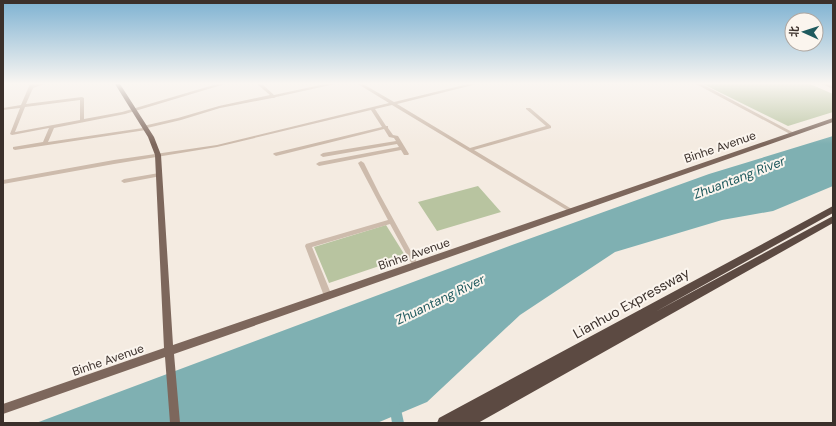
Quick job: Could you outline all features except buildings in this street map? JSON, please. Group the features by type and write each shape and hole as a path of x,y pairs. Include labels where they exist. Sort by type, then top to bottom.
{"highway":[{"name":"Lianhuo Expressway","path":"444,423 833,208"},
{"name":"Lianhuo Expressway","path":"464,423 726,280 833,219"}],"main road":[{"path":"130,104 145,128 158,155 170,370 176,423"},
{"name":"Binhe Avenue","path":"3,409 833,120"}],"street":[{"path":"3,109 39,104"},
{"path":"82,104 82,121"},
{"path":"23,106 12,134 82,121 155,104"},
{"path":"15,148 145,128 219,107 236,104"},
{"path":"3,182 217,146 392,104 572,211"},
{"path":"736,104 794,134"},
{"path":"372,109 399,142 406,154"},
{"path":"469,150 549,127 528,109"},
{"path":"45,143 52,126"},
{"path":"276,154 386,127"},
{"path":"324,155 399,142"},
{"path":"319,164 402,148"},
{"path":"361,163 416,266"},
{"path":"124,181 159,175"},
{"path":"328,296 308,246 391,221"}],"green space":[{"path":"743,104 833,104 833,112 788,126"},
{"path":"478,186 501,212 437,231 418,202"},
{"path":"386,225 406,257 329,283 314,247"}],"water":[{"name":"Zhuantang River","path":"833,136 833,186 773,211 722,220 615,252 520,315 427,402 377,423 36,423 512,245 709,174"}],"waterway":[{"path":"395,404 398,423"}]}
